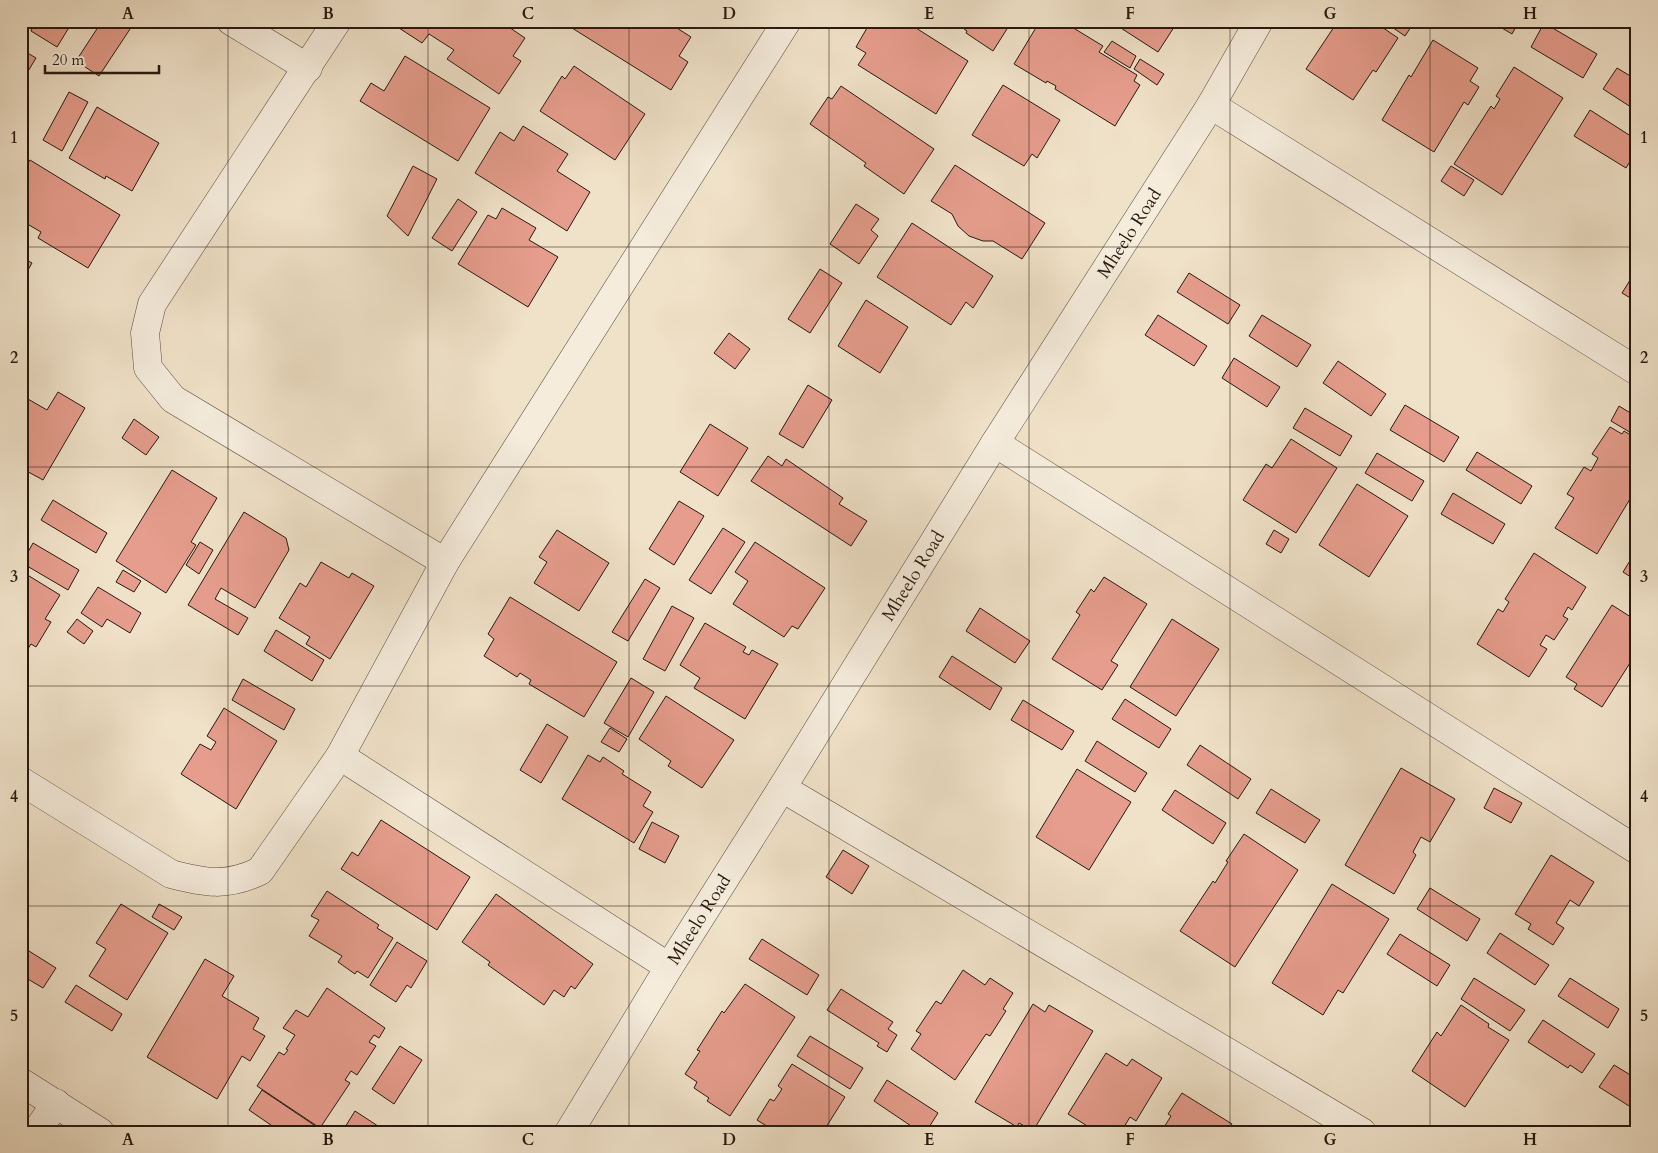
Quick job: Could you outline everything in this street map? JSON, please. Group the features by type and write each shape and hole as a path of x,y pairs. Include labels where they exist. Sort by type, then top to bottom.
{"street":[{"path":"231,21 308,68"},
{"path":"337,21 152,304 145,333 148,368 173,399 445,562"},
{"path":"21,781 171,874 198,881 221,882 243,879 260,871 340,756 445,562 788,21"},
{"name":"Mheelo Road","path":"578,1129 669,967 996,443 1211,105 1259,21"},
{"path":"1211,105 1637,371"},
{"path":"996,443 1637,850"},
{"path":"340,756 669,967"},
{"path":"782,788 1362,1132"},
{"path":"21,1082 100,1132"},
{"path":"36,1132 56,1103"}],"building":[{"path":"25,21 73,21 57,47 31,31 33,26"},
{"path":"102,21 131,21 134,23 99,76 76,61"},
{"path":"403,21 500,21 525,38 513,56 521,61 499,94 447,59 454,50 429,34 422,43 399,28"},
{"path":"576,21 666,21 691,37 679,56 688,62 671,90 572,28"},
{"path":"871,21 905,21 968,61 936,114 858,65 866,53 856,47"},
{"path":"953,21 1012,21 993,51 966,33 967,31"},
{"path":"1040,21 1062,21 1103,46 1099,52 1137,75 1134,81 1140,85 1115,126 1055,89 1056,86 1047,81 1046,83 1014,64"},
{"path":"1110,21 1178,21 1158,52"},
{"path":"1338,21 1373,21 1398,38 1376,72 1373,70 1353,100 1306,69"},
{"path":"1383,21 1415,21 1405,36"},
{"path":"1490,21 1519,21 1512,34"},
{"path":"1544,23 1597,54 1583,78 1531,47"},
{"path":"1433,40 1478,68 1470,81 1479,87 1468,105 1464,102 1434,152 1382,120"},
{"path":"1112,41 1136,56 1130,68 1104,52"},
{"path":"21,49 36,58 21,83"},
{"path":"405,56 490,108 458,161 360,101 371,83 384,91"},
{"path":"1140,59 1164,74 1157,85 1134,69"},
{"path":"574,66 645,114 615,160 540,111 562,76 565,79"},
{"path":"1514,67 1563,98 1502,195 1454,164 1491,106 1494,109 1500,99 1496,96"},
{"path":"1617,68 1637,80 1637,111 1603,89"},
{"path":"1003,85 1060,120 1037,158 1032,154 1024,166 972,135"},
{"path":"841,86 934,149 904,194 864,166 866,163 810,124 828,97 832,99"},
{"path":"69,92 88,102 62,151 43,140"},
{"path":"97,107 159,143 132,191 106,176 105,179 69,158"},
{"path":"1590,110 1637,140 1637,150 1626,168 1574,136"},
{"path":"523,126 568,154 557,171 590,192 567,231 475,173 500,132 514,141"},
{"path":"30,160 120,215 88,268 38,238 41,232 29,225 25,230 21,227 21,174"},
{"path":"955,165 1045,223 1022,259 993,241 983,241 969,236 958,226 952,214 931,201"},
{"path":"413,166 437,179 408,236 387,216"},
{"path":"1451,166 1474,180 1464,196 1441,181"},
{"path":"458,199 477,212 452,251 432,238"},
{"path":"856,204 879,219 871,230 878,236 859,264 830,244"},
{"path":"502,208 536,228 529,240 558,257 528,307 458,264 488,215 496,219"},
{"path":"912,223 993,276 973,308 966,302 951,325 877,277"},
{"path":"21,257 32,263 21,282"},
{"path":"820,269 842,283 810,333 788,319"},
{"path":"1637,269 1637,302 1622,293"},
{"path":"1189,273 1240,305 1228,324 1177,292"},
{"path":"866,300 908,327 880,373 838,346"},
{"path":"1158,315 1207,346 1194,366 1145,335"},
{"path":"1262,315 1311,345 1297,367 1249,336"},
{"path":"729,333 750,349 735,369 714,353"},
{"path":"1234,358 1280,387 1267,407 1222,378"},
{"path":"1338,361 1386,394 1371,416 1323,383"},
{"path":"808,385 832,400 803,448 779,434"},
{"path":"58,392 85,408 43,480 21,468 21,395 47,410"},
{"path":"1405,405 1459,437 1444,462 1390,430"},
{"path":"1619,406 1637,417 1637,428 1633,434 1611,421"},
{"path":"1305,408 1352,436 1340,456 1293,428"},
{"path":"134,419 159,437 146,455 122,438"},
{"path":"710,424 748,448 718,496 680,472"},
{"path":"1610,427 1622,434 1624,431 1637,439 1637,496 1633,494 1597,554 1555,528 1574,498 1567,494 1584,467 1591,471 1598,458 1592,454"},
{"path":"1291,439 1337,468 1296,533 1243,500 1266,464 1272,468"},
{"path":"1477,452 1532,486 1521,504 1466,470"},
{"path":"1377,453 1424,481 1412,501 1365,473"},
{"path":"768,456 782,466 786,459 843,498 839,504 867,521 851,546 751,481"},
{"path":"172,470 217,498 191,542 196,545 166,593 116,561"},
{"path":"1357,484 1408,516 1369,577 1319,545"},
{"path":"1453,493 1505,524 1493,544 1441,514"},
{"path":"53,500 107,533 96,553 41,520"},
{"path":"679,501 704,516 674,565 649,549"},
{"path":"244,512 286,538 289,550 255,608 221,588 215,599 248,618 238,635 188,605"},
{"path":"723,528 745,542 711,594 689,580"},
{"path":"557,530 609,563 579,611 534,583 547,562 539,557"},
{"path":"1274,530 1289,539 1281,553 1266,544"},
{"path":"200,542 213,550 199,574 186,565"},
{"path":"755,542 825,588 798,629 792,626 784,637 733,604 748,581 735,572"},
{"path":"33,543 79,570 68,590 22,563"},
{"path":"1637,552 1637,581 1623,572"},
{"path":"1534,553 1586,587 1572,610 1568,607 1563,616 1568,619 1554,640 1546,635 1540,645 1547,649 1529,677 1477,644 1498,609 1503,612 1509,602 1505,599"},
{"path":"321,562 349,578 352,573 374,586 330,659 306,644 310,637 279,618 300,583 306,587"},
{"path":"123,570 141,581 134,592 116,582"},
{"path":"21,571 60,595 45,619 51,622 36,647 31,644 21,660"},
{"path":"1104,577 1147,604 1111,661 1118,665 1102,690 1052,659 1080,615 1076,612 1091,589 1094,592"},
{"path":"645,579 660,588 628,641 612,632"},
{"path":"98,587 141,613 130,633 107,619 102,627 81,613"},
{"path":"510,597 617,662 584,717 529,684 531,680 520,673 517,677 484,656 494,639 488,634"},
{"path":"1612,605 1637,621 1637,652 1602,707 1574,689 1577,684 1566,677"},
{"path":"672,606 694,618 665,671 643,659"},
{"path":"980,608 1030,641 1015,663 966,631"},
{"path":"77,619 93,631 84,644 67,632"},
{"path":"1172,619 1219,649 1176,716 1130,687"},
{"path":"705,623 746,647 743,652 749,655 752,650 778,664 745,719 694,688 700,678 680,665"},
{"path":"276,630 324,660 312,681 264,651"},
{"path":"952,656 1002,688 990,710 939,677"},
{"path":"631,678 654,692 628,737 604,723"},
{"path":"243,679 295,709 284,730 232,700"},
{"path":"666,696 734,740 702,788 668,766 671,761 639,739"},
{"path":"1125,699 1171,729 1159,748 1112,719"},
{"path":"1023,700 1074,731 1062,750 1011,720"},
{"path":"224,708 277,741 236,809 181,774 200,744 211,750 216,742 207,736"},
{"path":"547,724 568,737 541,783 520,770"},
{"path":"610,728 627,739 619,752 601,742"},
{"path":"1097,741 1147,773 1135,792 1085,761"},
{"path":"1200,745 1251,779 1238,799 1187,765"},
{"path":"588,755 600,762 603,757 624,771 622,774 651,792 643,806 653,812 634,843 562,799"},
{"path":"1401,768 1455,799 1430,842 1421,837 1413,852 1416,855 1394,894 1345,865"},
{"path":"1077,769 1131,802 1089,870 1036,837"},
{"path":"1494,788 1522,803 1511,823 1484,808"},
{"path":"1271,789 1320,820 1305,843 1256,813"},
{"path":"1175,790 1226,823 1213,844 1162,810"},
{"path":"381,820 470,877 437,930 341,869 352,852 358,856"},
{"path":"652,822 679,836 665,863 639,849"},
{"path":"1244,834 1298,870 1235,967 1180,931 1213,881 1215,883 1228,862 1226,861"},
{"path":"843,850 869,866 852,894 826,877"},
{"path":"1551,855 1594,882 1579,906 1570,900 1556,923 1564,928 1553,945 1528,929 1531,924 1515,914"},
{"path":"1332,884 1389,919 1343,993 1338,990 1323,1015 1272,983"},
{"path":"1430,888 1480,919 1467,941 1417,909"},
{"path":"327,891 379,925 377,928 393,938 368,978 357,971 355,974 338,962 342,956 309,936 319,920 311,916"},
{"path":"496,894 593,964 575,989 571,986 564,997 554,990 544,1005 488,965 490,962 462,942"},
{"path":"121,904 168,933 127,1000 89,976 106,949 96,943"},
{"path":"159,904 182,917 174,930 152,917"},
{"path":"1500,933 1549,965 1535,985 1487,953"},
{"path":"1400,934 1450,965 1437,986 1387,954"},
{"path":"762,939 819,975 807,995 749,959"},
{"path":"397,942 427,961 411,988 407,985 396,1002 370,985"},
{"path":"21,946 56,968 43,988 21,975"},
{"path":"205,959 234,976 222,996 259,1018 253,1029 265,1036 250,1061 242,1056 217,1099 147,1057"},
{"path":"963,970 985,985 990,978 1013,993 1003,1009 1006,1011 990,1036 986,1034 955,1080 911,1049 921,1034 916,1031 936,1001 941,1004"},
{"path":"1474,978 1525,1010 1510,1031 1461,999"},
{"path":"1570,978 1619,1009 1608,1028 1558,996"},
{"path":"745,984 795,1017 730,1116 707,1101 709,1098 694,1088 697,1082 685,1074 700,1051 697,1050 722,1011 724,1013"},
{"path":"76,985 122,1014 112,1031 65,1002"},
{"path":"327,988 385,1028 379,1038 374,1035 369,1042 376,1046 357,1075 351,1071 345,1080 350,1083 320,1128 257,1086 279,1052 284,1055 288,1050 286,1049 295,1035 283,1028 296,1010 308,1017"},
{"path":"841,989 893,1022 888,1029 897,1035 887,1052 877,1046 879,1043 827,1010"},
{"path":"1033,1004 1045,1012 1049,1005 1093,1031 1033,1131 1019,1123 1017,1127 975,1102"},
{"path":"1461,1005 1489,1024 1488,1027 1509,1040 1465,1107 1412,1071 1437,1032 1441,1036"},
{"path":"1543,1020 1595,1054 1582,1073 1570,1065 1568,1068 1528,1042"},
{"path":"810,1036 863,1068 850,1089 797,1056"},
{"path":"400,1046 422,1060 394,1104 372,1089"},
{"path":"1106,1053 1127,1066 1132,1059 1162,1078 1136,1121 1130,1117 1121,1132 1097,1132 1068,1114"},
{"path":"792,1064 845,1097 823,1132 776,1132 757,1120 770,1099 774,1101 782,1089 778,1086"},
{"path":"1614,1065 1637,1079 1637,1111 1599,1087"},
{"path":"887,1080 938,1113 926,1132 920,1132 874,1101"},
{"path":"262,1090 314,1125 310,1132 281,1132 249,1110"},
{"path":"1182,1093 1232,1124 1227,1132 1161,1132 1171,1116 1168,1114"},
{"path":"355,1111 381,1128 378,1132 342,1132"}]}
